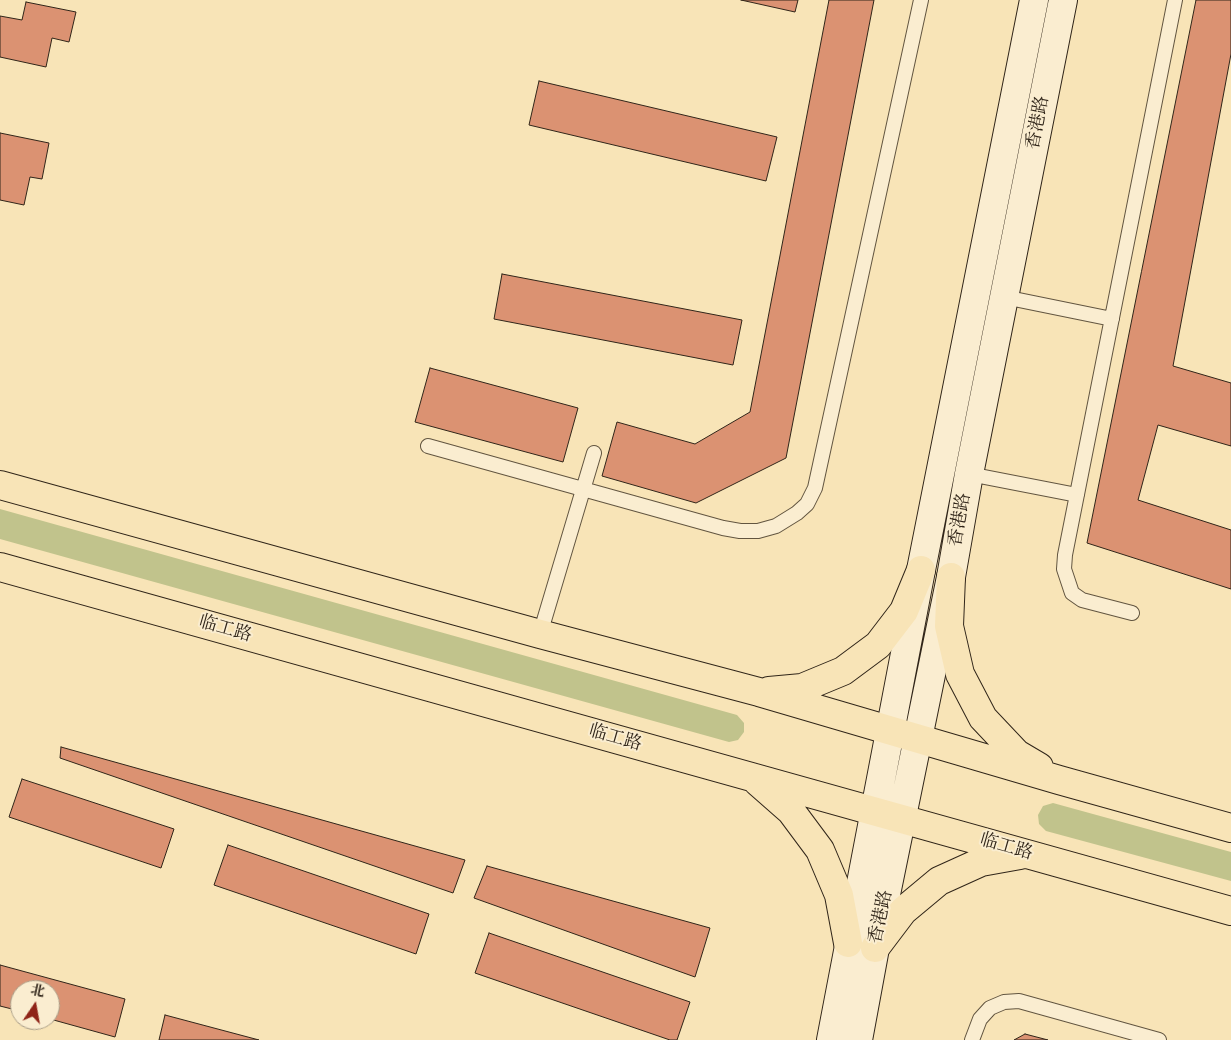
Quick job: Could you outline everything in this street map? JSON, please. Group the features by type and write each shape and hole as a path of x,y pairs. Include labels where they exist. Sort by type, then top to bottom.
{"main road":[{"name":"香港路","path":"831,1040 848,943 1034,0"},
{"name":"香港路","path":"858,1040 951,577 969,474 1063,0"},
{"path":"0,485 540,634 759,692 1231,828"},
{"name":"临工路","path":"0,567 1231,910"},
{"path":"759,692 802,688 843,672 878,645 904,611 921,570"},
{"path":"951,577 949,626 960,674 983,718 1017,754 1059,780"},
{"path":"753,778 791,810 820,850 839,895 848,943"},
{"path":"875,948 903,911 939,881 981,862 1026,853"}],"lane":[{"path":"428,446 740,532 758,531 776,526 797,513 812,496 815,488 921,0"},
{"path":"1132,614 1082,600 1072,593 1064,569 1065,555 1175,0"},
{"path":"1004,297 1112,319"},
{"path":"540,634 594,453"},
{"path":"969,474 1077,494"},
{"path":"972,1040 980,1019 990,1008 1004,1002 1019,1001 1159,1040"}],"green space":[{"path":"0,509 737,715 744,723 744,732 738,740 729,742 0,539"},
{"path":"1053,803 1231,852 1231,881 1046,831 1039,824 1038,815 1043,806"}],"building":[{"path":"741,0 798,0 795,12"},
{"path":"829,0 874,0 786,458 696,503 602,476 617,422 695,444 750,412"},
{"path":"1196,0 1231,0 1231,54 1173,366 1231,383 1231,446 1158,425 1138,500 1231,530 1231,589 1087,543"},
{"path":"26,2 76,12 69,42 52,38 46,67 0,57 0,16 22,20"},
{"path":"539,81 777,137 766,181 529,125"},
{"path":"0,133 49,143 42,179 30,177 24,205 0,200"},
{"path":"502,274 742,320 733,365 494,319"},
{"path":"430,368 578,408 563,462 415,422"},
{"path":"61,747 465,860 453,893 60,758"},
{"path":"22,779 174,829 161,868 9,817"},
{"path":"228,845 429,914 416,954 214,885"},
{"path":"487,866 710,928 695,977 474,898"},
{"path":"489,933 690,1002 677,1040 670,1040 475,973"},
{"path":"0,965 55,980 10,980 10,1008 0,1006"},
{"path":"60,981 125,999 115,1037 60,1022"},
{"path":"165,1015 259,1040 159,1040"},
{"path":"1025,1034 1048,1040 1014,1040"}]}
